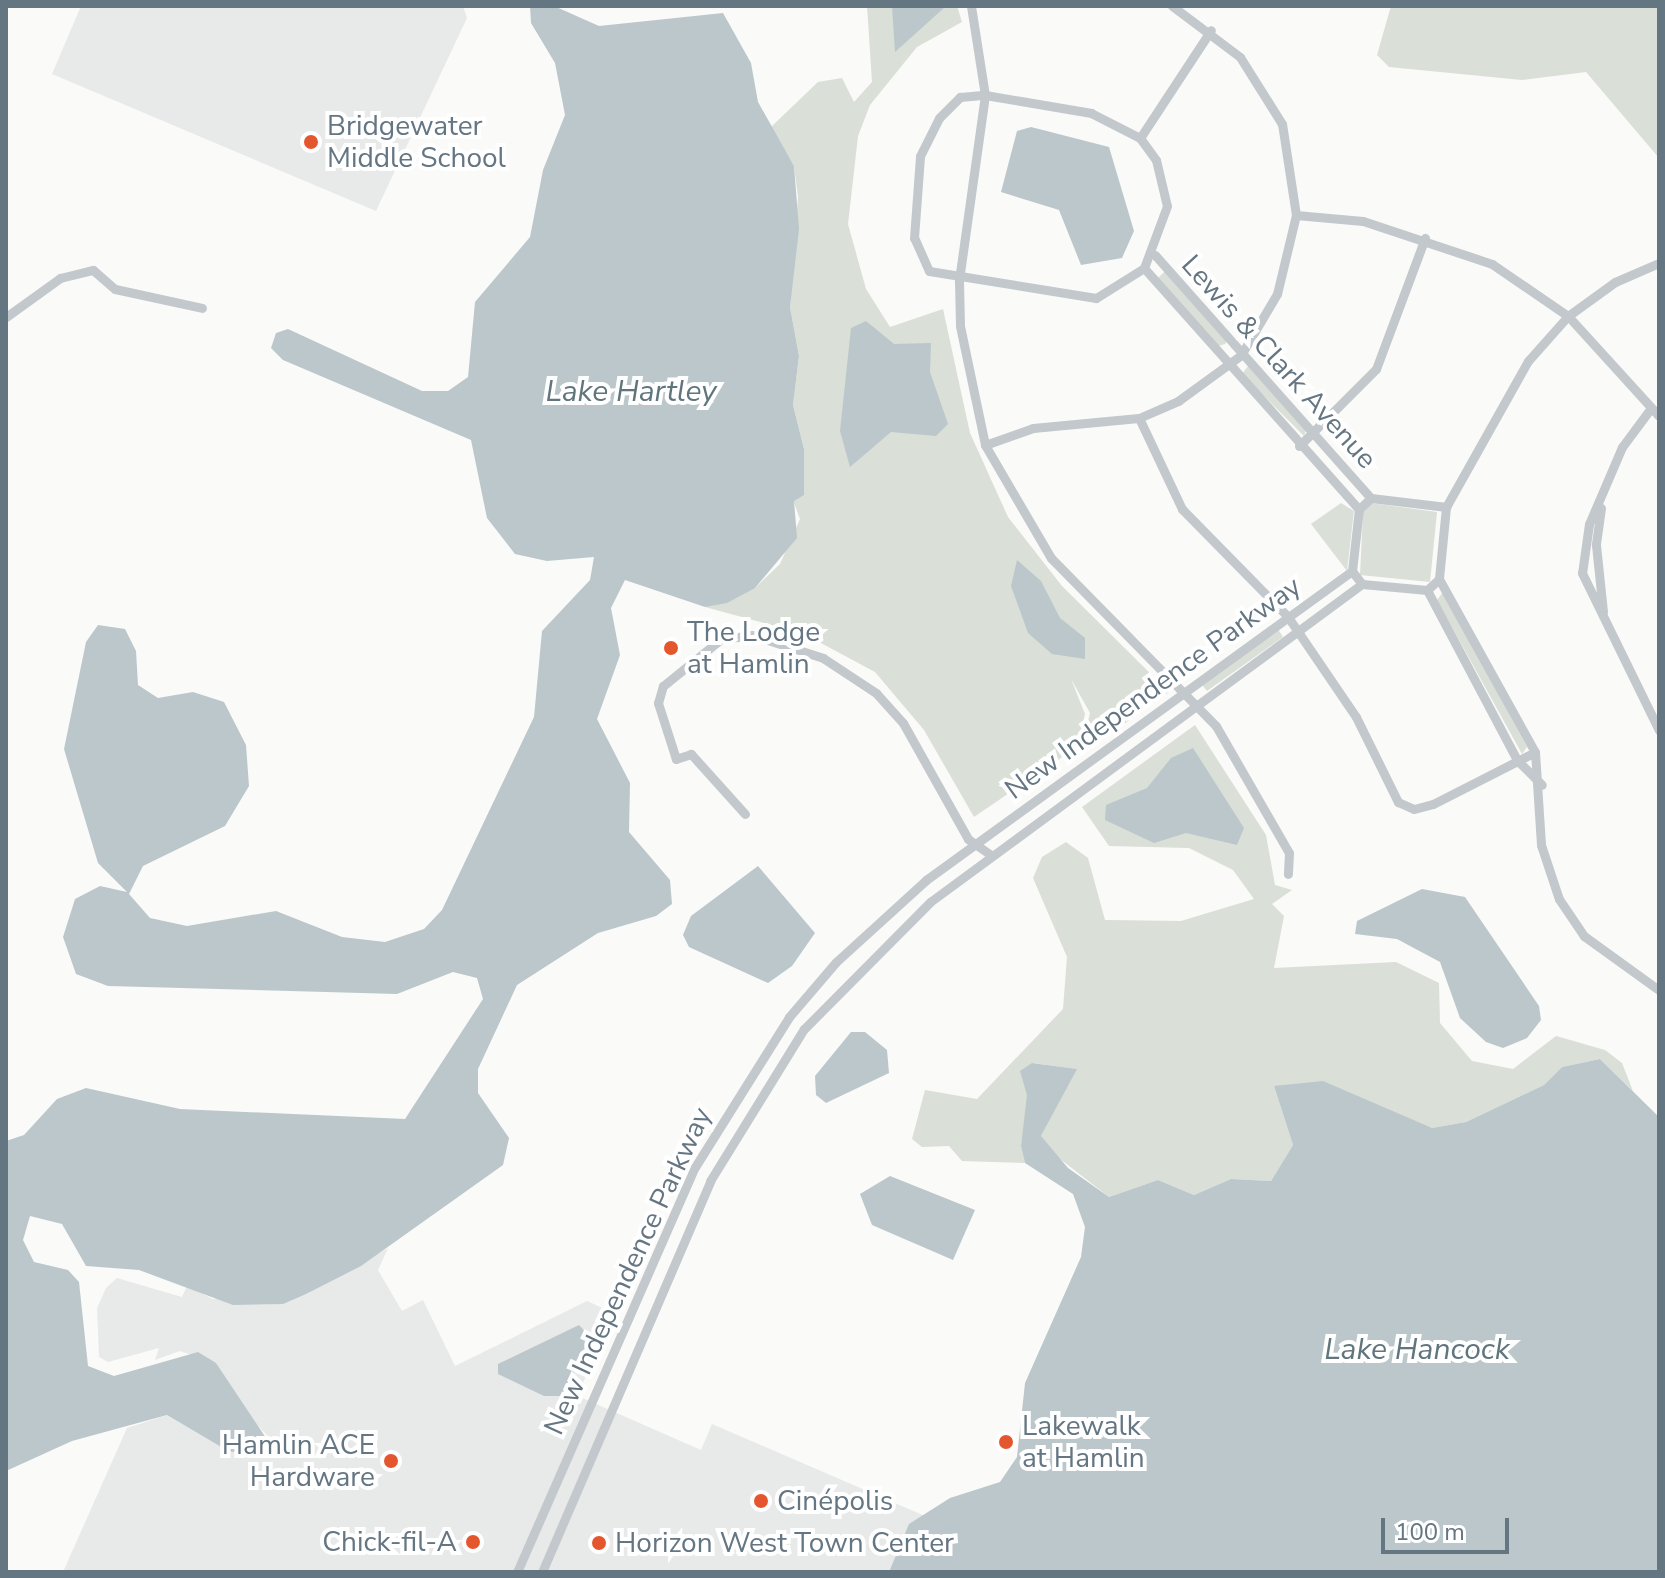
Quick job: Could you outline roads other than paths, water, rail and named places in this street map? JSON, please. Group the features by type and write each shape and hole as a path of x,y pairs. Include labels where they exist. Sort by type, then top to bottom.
{"street":[{"path":"971,6 985,95 959,281 966,373 985,445 1051,558 1197,705 1263,802 1289,853 1288,874"},
{"path":"985,445 1033,428 1139,418 1178,401 1241,355 1277,294 1296,215 1282,124 1240,57 1211,30 1172,6"},
{"path":"1140,138 1211,30"},
{"path":"985,95 1091,113 1140,138 1165,187 1166,223 1155,255 1144,268 1096,298 959,281 929,271 922,260 912,200 939,118 960,97 985,95"},
{"path":"1296,215 1363,221 1425,238 1492,264 1568,316 1659,416"},
{"path":"1299,446 1376,369 1425,238"},
{"name":"Lewis & Clark Avenue","path":"1155,255 1371,498"},
{"path":"1659,263 1615,282 1568,316 1514,380 1446,507 1439,579 1535,752 1542,785 1541,845 1559,899 1584,936 1659,990"},
{"name":"Lewis & Clark Avenue","path":"1144,268 1299,446 1359,509"},
{"path":"6,317 60,278 93,270 115,289 202,308"},
{"path":"1651,408 1622,447 1582,549 1589,593 1656,716 1659,730"},
{"path":"1139,418 1182,509 1288,617 1356,717 1398,802 1414,809 1433,804 1535,752"},
{"path":"1439,579 1427,590 1362,584 1352,571 1359,509 1371,498 1446,507"},
{"path":"1602,500 1596,545 1604,616"},
{"name":"New Independence Parkway","path":"517,1572 695,1167 744,1080 836,962 979,841 1352,571"},
{"name":"New Independence Parkway","path":"542,1572 697,1210 761,1090 839,987 930,902 1362,584"},
{"path":"1427,590 1517,760 1542,785"},
{"path":"745,814 691,754 676,759 658,703 663,686 721,639 752,635 823,658 876,693 903,723 968,839 979,841 992,856"}],"water":[{"name":"Lake Hartley","path":"530,6 554,6 599,26 723,13 751,63 758,102 794,166 799,229 790,307 799,356 793,405 804,449 804,495 794,501 797,538 755,588 727,603 705,607 625,580 611,608 620,655 597,719 630,783 629,832 670,880 672,904 656,916 598,933 517,985 478,1069 478,1093 509,1138 503,1165 361,1266 306,1294 283,1304 233,1305 139,1270 86,1266 62,1224 30,1216 23,1240 34,1262 68,1270 79,1282 88,1366 114,1376 198,1352 216,1363 272,1447 259,1456 228,1451 167,1415 72,1441 6,1471 6,1141 24,1135 57,1099 86,1088 180,1109 405,1119 483,999 477,978 453,972 397,994 108,986 76,974 63,937 75,899 100,886 127,892 98,863 64,749 86,642 98,625 125,629 136,651 138,685 158,698 193,692 224,702 246,745 249,786 225,826 143,866 129,894 150,918 187,926 276,911 342,937 385,942 424,929 442,910 534,717 542,631 590,580 594,557 547,561 515,554 487,518 471,440 283,360 271,348 276,333 288,329 422,391 448,391 468,377 475,302 530,237 543,170 565,115 555,63 531,23"},
{"path":"892,6 945,6 945,7 895,52"},
{"path":"1031,127 1109,147 1134,231 1122,258 1081,265 1059,210 1001,192 1017,131"},
{"path":"866,321 894,344 931,343 930,372 948,424 936,436 891,432 850,467 840,431 851,328"},
{"path":"1017,560 1041,581 1060,618 1085,638 1085,659 1052,654 1028,633 1011,586"},
{"path":"1193,748 1244,828 1237,845 1186,833 1154,843 1105,820 1106,805 1147,788 1171,758"},
{"path":"758,866 815,933 792,966 768,983 689,947 683,935 691,916"},
{"path":"1422,889 1465,897 1539,1006 1541,1020 1527,1038 1503,1048 1486,1042 1460,1018 1440,962 1397,939 1355,934 1357,921"},
{"path":"851,1032 865,1032 887,1050 889,1073 826,1103 816,1095 815,1076"},
{"name":"Lake Hancock","path":"1600,1059 1659,1117 1659,1572 889,1572 909,1524 950,1498 1000,1482 1017,1457 1025,1383 1081,1257 1085,1227 1073,1194 1025,1163 1021,1146 1027,1095 1020,1071 1032,1063 1077,1069 1041,1136 1068,1168 1109,1197 1158,1180 1194,1195 1231,1179 1271,1181 1293,1145 1274,1086 1323,1081 1432,1128 1466,1122 1544,1085 1562,1067"},
{"path":"890,1176 975,1210 953,1260 872,1225 860,1194"},
{"path":"579,1325 590,1337 563,1396 544,1396 498,1374 498,1364"}],"place":[{"name":"Bridgewater Middle School","path":"311,142"},
{"name":"The Lodge at Hamlin","path":"671,648"},
{"name":"Lakewalk at Hamlin","path":"1006,1442"},
{"name":"Hamlin ACE Hardware","path":"391,1461"},
{"name":"Cinépolis","path":"761,1501"},
{"name":"Chick-fil-A","path":"473,1542"},
{"name":"Horizon West Town Center","path":"599,1543"}]}
